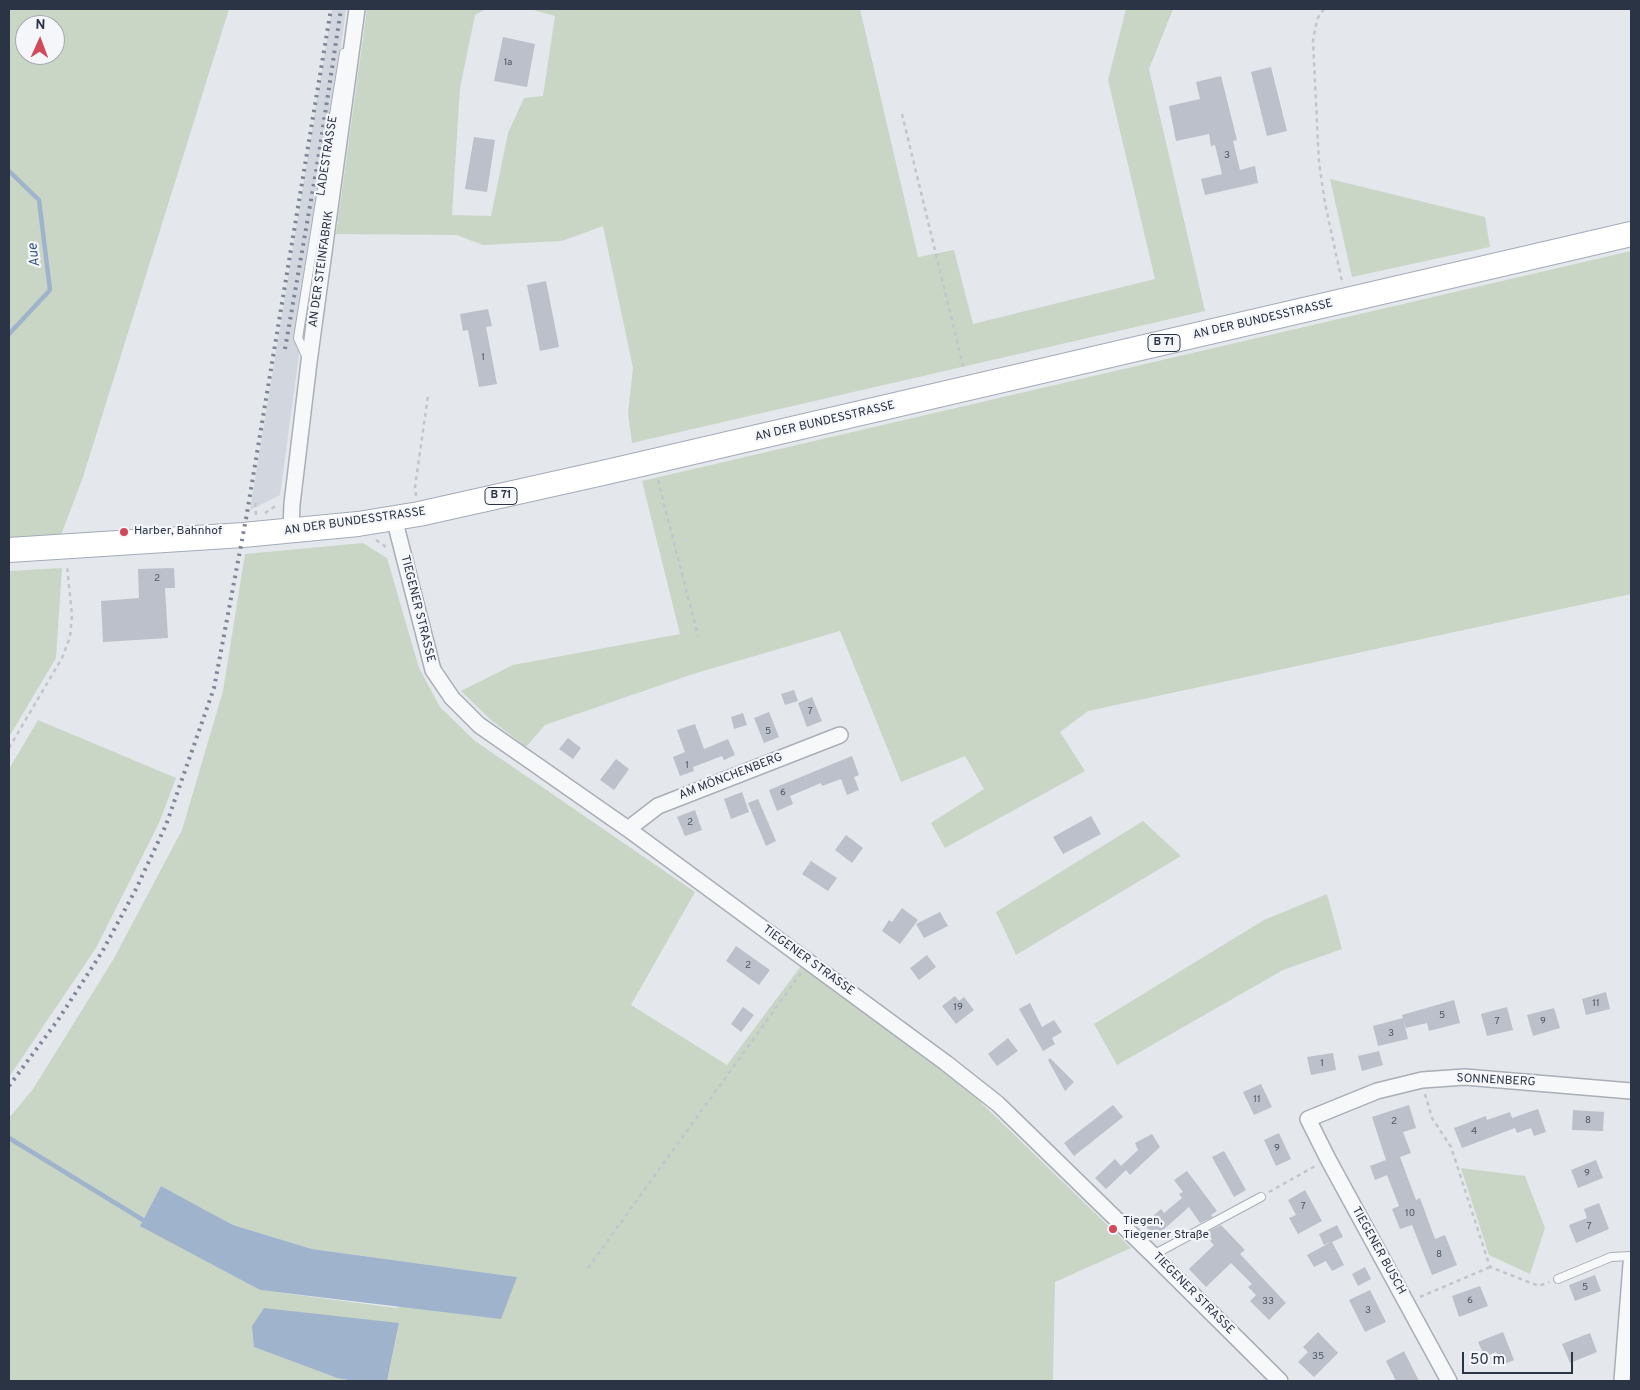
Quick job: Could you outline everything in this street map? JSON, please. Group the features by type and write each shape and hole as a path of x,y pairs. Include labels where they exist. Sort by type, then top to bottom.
{"main road":[{"name":"AN DER BUNDESSTRASSE","path":"9,550 243,535 394,518 437,510 1631,234"}],"street":[{"name":"AN DER STEINFABRIK","path":"291,530 292,504 309,362 357,9"},
{"name":"TIEGENER STRASSE","path":"394,518 433,670 452,698 479,725 628,829 946,1062 998,1104 1154,1255 1280,1381"},
{"name":"AM MÖNCHENBERG","path":"628,829 658,806 840,734"},
{"name":"SONNENBERG","path":"1308,1119 1377,1091 1422,1080 1465,1077 1631,1091"},
{"name":"TIEGENER BUSCH","path":"1308,1119 1448,1381"},
{"path":"1622,1381 1631,1264"}],"lane":[{"path":"1154,1255 1262,1197"},
{"path":"1558,1279 1611,1257 1631,1256"}],"path":[{"path":"1324,9 1317,19 1313,41 1319,163 1325,203 1342,283"},
{"path":"902,114 964,371"},
{"path":"416,496 415,487 428,396"},
{"path":"654,461 698,636"},
{"path":"254,503 256,517"},
{"path":"9,748 62,658 70,637 72,615 67,561"},
{"path":"588,1268 810,962"},
{"path":"1422,1080 1432,1118 1452,1147 1490,1267"},
{"path":"1262,1197 1328,1159"},
{"path":"1406,1303 1490,1267 1539,1286 1558,1279"}],"shaded area":[{"path":"332,9 346,9 280,495 250,510"}],"green space":[{"path":"9,9 229,9 83,477 61,535 9,539"},
{"path":"367,9 486,9 475,15 460,88 452,215 491,216 508,133 524,98 543,96 555,16 530,9 860,9 918,257 954,250 973,324 1155,279 1108,80 1126,9 1173,9 1149,69 1205,311 632,443 628,413 633,368 603,226 562,241 483,245 457,235 336,234"},
{"path":"1330,179 1485,217 1490,247 1352,277"},
{"path":"1631,251 1631,594 1088,711 1060,732 1085,771 945,848 931,823 984,789 965,756 901,782 840,631 693,674 545,725 526,747 491,720 461,691 513,665 680,634 642,481"},
{"path":"363,543 387,558 419,668 440,707 475,741 695,892 631,1005 727,1065 801,966 966,1088 1131,1248 1055,1282 1053,1381 387,1381 399,1324 254,1347 337,1378 354,1381 9,1381 9,1118 33,1089 113,960 182,830 223,691 245,554","holes":["161,1186 233,1225 312,1249 517,1277 396,1308 260,1290 141,1225"]},
{"path":"62,568 56,658 9,737 9,571"},
{"path":"38,720 176,778 159,823 96,948 9,1077 9,769"},
{"path":"1143,821 1181,856 1016,955 996,912"},
{"path":"1327,894 1342,949 1283,970 1117,1065 1094,1024 1264,920"},
{"path":"1461,1168 1525,1176 1545,1228 1530,1274 1489,1255"}],"water":[{"path":"161,1186 233,1225 312,1249 517,1277 501,1319 260,1290 140,1226"},
{"path":"264,1308 399,1323 387,1381 354,1381 337,1378 254,1347 252,1326"}],"building":[{"path":"503,37 535,44 527,87 494,81"},
{"path":"1271,67 1287,131 1267,136 1251,72"},
{"path":"1221,76 1237,140 1233,141 1240,170 1255,166 1258,183 1205,195 1201,179 1222,174 1215,145 1211,146 1209,134 1176,141 1169,106 1200,99 1196,82"},
{"path":"474,137 495,140 487,192 465,189"},
{"path":"546,281 559,347 540,351 527,285"},
{"path":"488,309 492,326 486,327 497,384 479,387 468,330 463,331 460,314"},
{"path":"174,568 175,588 165,588 168,638 103,642 101,601 139,598 138,569"},
{"path":"794,690 798,701 785,705 781,694"},
{"path":"812,697 822,721 807,727 798,703"},
{"path":"769,712 779,737 764,743 754,718"},
{"path":"743,713 747,725 734,729 731,717"},
{"path":"695,724 704,749 728,739 735,755 724,760 722,756 693,767 694,771 680,776 673,757 685,752 677,730"},
{"path":"568,738 581,748 573,759 559,749"},
{"path":"852,756 859,775 854,777 859,790 847,795 841,779 822,786 821,783 790,796 793,804 777,811 769,790"},
{"path":"616,759 629,769 614,790 600,780"},
{"path":"742,792 749,812 731,819 724,799"},
{"path":"758,799 776,841 766,846 748,803"},
{"path":"695,810 702,830 685,836 677,817"},
{"path":"1091,816 1101,834 1063,854 1053,837"},
{"path":"846,835 863,848 852,863 835,850"},
{"path":"811,861 837,878 828,891 802,874"},
{"path":"902,908 918,920 900,944 882,931 889,920 892,922"},
{"path":"940,912 948,926 924,938 916,924"},
{"path":"736,946 770,970 759,985 726,961"},
{"path":"927,955 936,967 919,980 910,968"},
{"path":"1606,992 1610,1009 1586,1015 1582,999"},
{"path":"955,996 959,1001 964,997 974,1010 956,1024 942,1006"},
{"path":"1454,1000 1460,1023 1429,1031 1427,1023 1406,1028 1402,1015"},
{"path":"1030,1003 1042,1027 1054,1020 1062,1032 1052,1038 1055,1044 1043,1051 1019,1009"},
{"path":"743,1007 754,1015 741,1032 731,1024"},
{"path":"1507,1007 1513,1030 1487,1036 1481,1014"},
{"path":"1554,1008 1560,1028 1533,1036 1527,1015"},
{"path":"1403,1018 1408,1039 1378,1046 1373,1026"},
{"path":"1008,1038 1018,1051 997,1066 988,1054"},
{"path":"1379,1051 1383,1065 1362,1071 1358,1056"},
{"path":"1333,1053 1336,1070 1311,1075 1307,1057"},
{"path":"1050,1058 1074,1082 1065,1091 1048,1060"},
{"path":"1261,1084 1272,1107 1254,1115 1243,1092"},
{"path":"1113,1105 1123,1117 1074,1156 1064,1143"},
{"path":"1409,1105 1416,1128 1403,1132 1411,1153 1400,1157 1416,1200 1420,1198 1435,1239 1445,1235 1457,1265 1432,1275 1412,1225 1400,1229 1392,1209 1399,1206 1387,1175 1375,1180 1370,1166 1386,1160 1372,1117"},
{"path":"1538,1109 1546,1132 1534,1136 1531,1128 1517,1133 1515,1128 1462,1148 1454,1128 1486,1116 1487,1120 1510,1112 1512,1118"},
{"path":"1573,1110 1604,1112 1603,1131 1572,1130"},
{"path":"1279,1133 1291,1159 1276,1166 1264,1140"},
{"path":"1152,1134 1160,1147 1130,1175 1126,1170 1106,1189 1095,1178 1115,1159 1121,1166 1138,1150 1135,1143"},
{"path":"1224,1151 1246,1190 1234,1197 1212,1157"},
{"path":"1596,1160 1603,1178 1578,1188 1571,1170"},
{"path":"1187,1171 1217,1211 1211,1215 1213,1217 1200,1223 1189,1207 1155,1237 1144,1224 1161,1209 1164,1213 1182,1198 1179,1194 1183,1192 1174,1180"},
{"path":"1305,1190 1322,1221 1298,1234 1289,1218 1296,1215 1288,1200"},
{"path":"1599,1203 1609,1229 1576,1243 1569,1225 1587,1218 1584,1209"},
{"path":"1221,1225 1245,1250 1240,1254 1286,1303 1269,1320 1250,1301 1256,1295 1248,1287 1252,1284 1231,1263 1206,1287 1189,1269 1214,1245 1210,1241 1212,1239 1207,1232"},
{"path":"1337,1225 1343,1237 1332,1242 1344,1265 1332,1271 1326,1261 1314,1267 1307,1255 1331,1242 1324,1245 1319,1234"},
{"path":"1365,1267 1371,1279 1358,1286 1352,1274"},
{"path":"1595,1275 1601,1291 1575,1301 1569,1285"},
{"path":"1480,1286 1488,1306 1459,1317 1452,1296"},
{"path":"1370,1290 1386,1322 1365,1332 1349,1300"},
{"path":"1318,1332 1338,1353 1314,1377 1298,1362 1308,1352 1303,1347"},
{"path":"1503,1332 1514,1360 1502,1365 1496,1352 1485,1357 1478,1342"},
{"path":"1590,1333 1597,1352 1570,1363 1562,1344"},
{"path":"1404,1351 1419,1381 1396,1381 1386,1361"}],"waterway":[{"name":"Aue","path":"9,171 39,200 50,290 9,334"},
{"path":"9,1138 143,1220"}],"railway":[{"path":"9,1086 58,1020 102,952 136,889 166,825 214,688 246,519 331,9"},
{"path":"285,349 318,160 341,9"}],"place":[{"name":"Harber, Bahnhof","path":"124,532"},
{"name":"Tiegen, Tiegener Straße","path":"1113,1229"}]}
